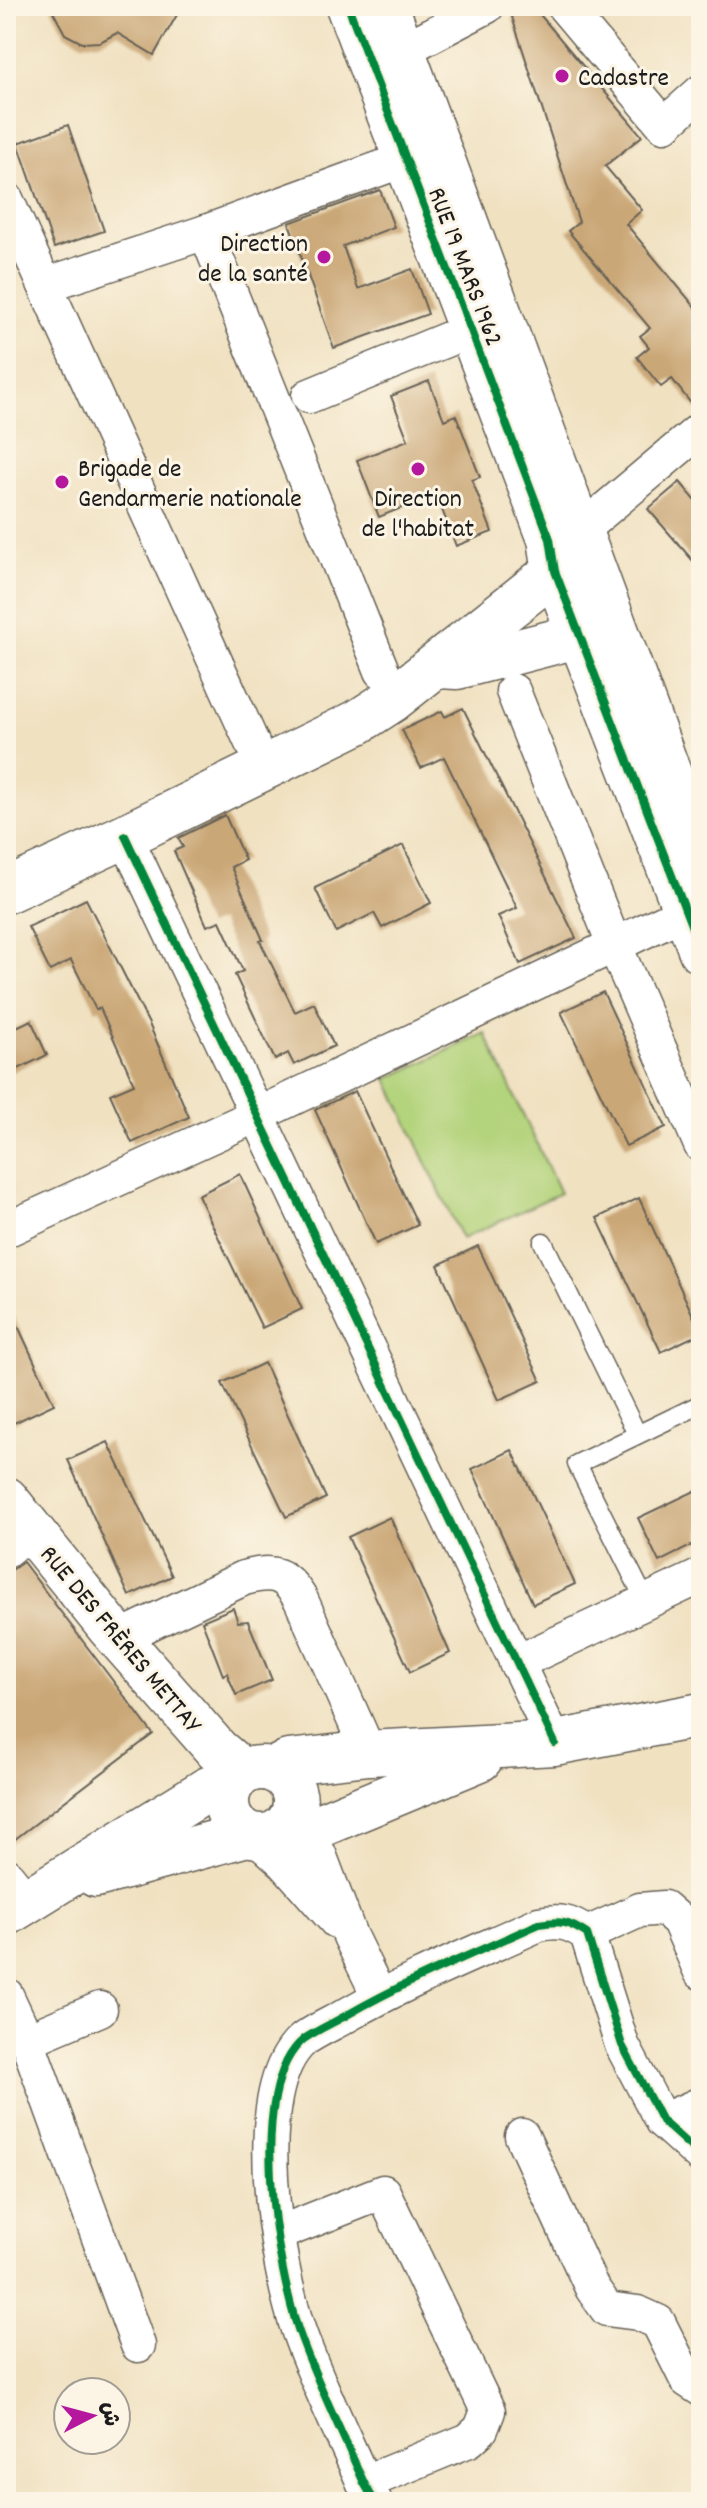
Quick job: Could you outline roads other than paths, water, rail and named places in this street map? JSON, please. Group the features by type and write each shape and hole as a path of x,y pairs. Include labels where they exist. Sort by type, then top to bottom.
{"street":[{"name":"RUE 19 MARS 1962","path":"348,6 470,330 562,547 681,783 701,860"},
{"name":"RUE 19 MARS 1962","path":"386,6 562,547"},
{"path":"401,51 487,6"},
{"path":"564,6 664,125 701,92"},
{"path":"45,285 206,232 406,159"},
{"path":"6,199 252,743"},
{"path":"206,232 382,671"},
{"path":"309,396 470,330"},
{"path":"6,891 358,722 392,700 436,666 562,547 701,429"},
{"path":"562,547 581,635 694,908 701,951"},
{"path":"6,858 344,697 482,596 562,547"},
{"path":"436,666 457,667 581,635"},
{"path":"513,691 614,944 701,1145"},
{"path":"125,836 555,1743"},
{"path":"6,1230 694,908"},
{"name":"RUE DES FRÈRES METTAY","path":"14,1526 119,1638 217,1750 251,1774"},
{"path":"119,1638 244,1578 261,1573 280,1575 292,1585 301,1600 369,1753"},
{"path":"516,1663 701,1576"},
{"path":"22,1894 208,1789 288,1762 369,1753 555,1743 701,1715"},
{"path":"251,1774 227,1798 228,1810 237,1827 264,1830 318,1826 508,1747"},
{"path":"22,1894 264,1830 294,1809 294,1797 284,1777 251,1774"},
{"path":"264,1830 284,1862 350,1936 379,1996"},
{"path":"587,1934 640,1910 664,1908 679,1921 701,1972"},
{"path":"277,2234 383,2192 488,2411 481,2429 469,2440 369,2493 299,2331 277,2234 270,2161 273,2114 282,2069 303,2040 379,1996 539,1924 559,1920 571,1923 587,1934 622,2045 662,2121 701,2156"},
{"path":"6,1995 27,2040 138,2345"},
{"path":"27,2040 100,2009"},
{"path":"662,2121 701,2104"},
{"path":"522,2136 599,2298 607,2309 638,2313 658,2322 687,2380 701,2389"}],"lane":[{"path":"543,1242 637,1434"},
{"path":"646,1602 577,1464 701,1404"}],"place":[{"name":"Cadastre","path":"562,76"},
{"name":"Direction de la santé","path":"324,257"},
{"name":"Direction de l'habitat","path":"418,469"},
{"name":"Brigade de Gendarmerie nationale","path":"62,482"}]}
